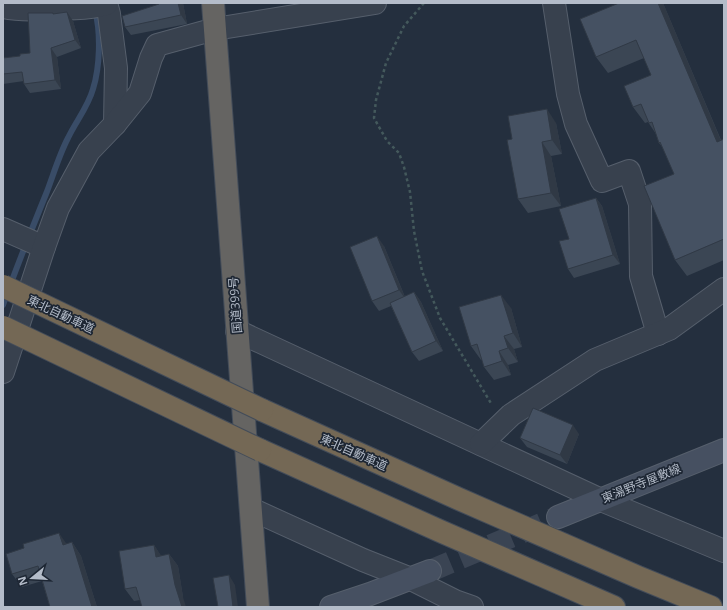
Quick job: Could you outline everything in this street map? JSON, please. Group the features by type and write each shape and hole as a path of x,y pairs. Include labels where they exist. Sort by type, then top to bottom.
{"highway":[{"name":"国道399号","path":"213,3 252,509 258,607"},
{"name":"東北自動車道","path":"3,286 262,410 459,500 711,607"},
{"path":"3,327 260,450 614,607"}],"main road":[{"name":"東湯野寺屋敷線","path":"558,517 724,450"},
{"path":"331,607 420,575"}],"street":[{"path":"3,372 26,239 58,208 89,151 115,124 140,93 151,58 157,45 215,29 375,3"},
{"path":"554,3 568,94 576,124 602,180 629,171 640,204 641,276 658,334"},
{"path":"3,7 16,10 60,9 99,5 109,14 116,68 115,124"},
{"path":"481,444 511,415 595,360 669,329 724,289"},
{"path":"237,330 601,500 724,551"},
{"path":"252,509 363,560 420,575 455,600 472,607"}],"path":[{"path":"424,3 404,26 386,63 376,100 374,118 387,142 399,153 404,167 410,192 414,231 422,271 440,318 503,424"}],"building":[{"path":"159,3 178,3 181,15 125,27 122,16"},
{"path":"619,3 658,3 717,142 724,139 724,239 675,260 644,186 674,174 660,142 659,143 652,122 649,123 641,104 633,107 624,86 651,75 636,40 596,57 580,19"},
{"path":"67,12 75,40 51,48 55,80 24,84 22,72 3,74 3,58 30,53 28,13 53,14"},
{"path":"547,109 552,140 542,142 551,193 518,199 507,140 512,139 508,116"},
{"path":"596,198 613,255 568,269 559,241 569,239 559,209"},
{"path":"377,236 399,290 372,301 350,247"},
{"path":"414,292 436,341 412,352 390,303"},
{"path":"501,295 513,333 504,336 508,348 499,351 502,361 484,367 477,344 471,346 459,307"},
{"path":"533,408 573,425 560,455 520,438"},
{"path":"59,533 63,545 72,542 92,607 50,607 38,566 12,574 6,554 24,548 23,544"},
{"path":"154,545 156,557 169,554 175,585 182,607 142,607 136,587 125,589 119,551"},
{"path":"229,575 233,607 218,607 213,578"}],"waterway":[{"path":"3,305 62,151 88,102 93,89 97,71 99,50 95,10"}],"tunnel":[{"path":"430,571 558,517"}]}
